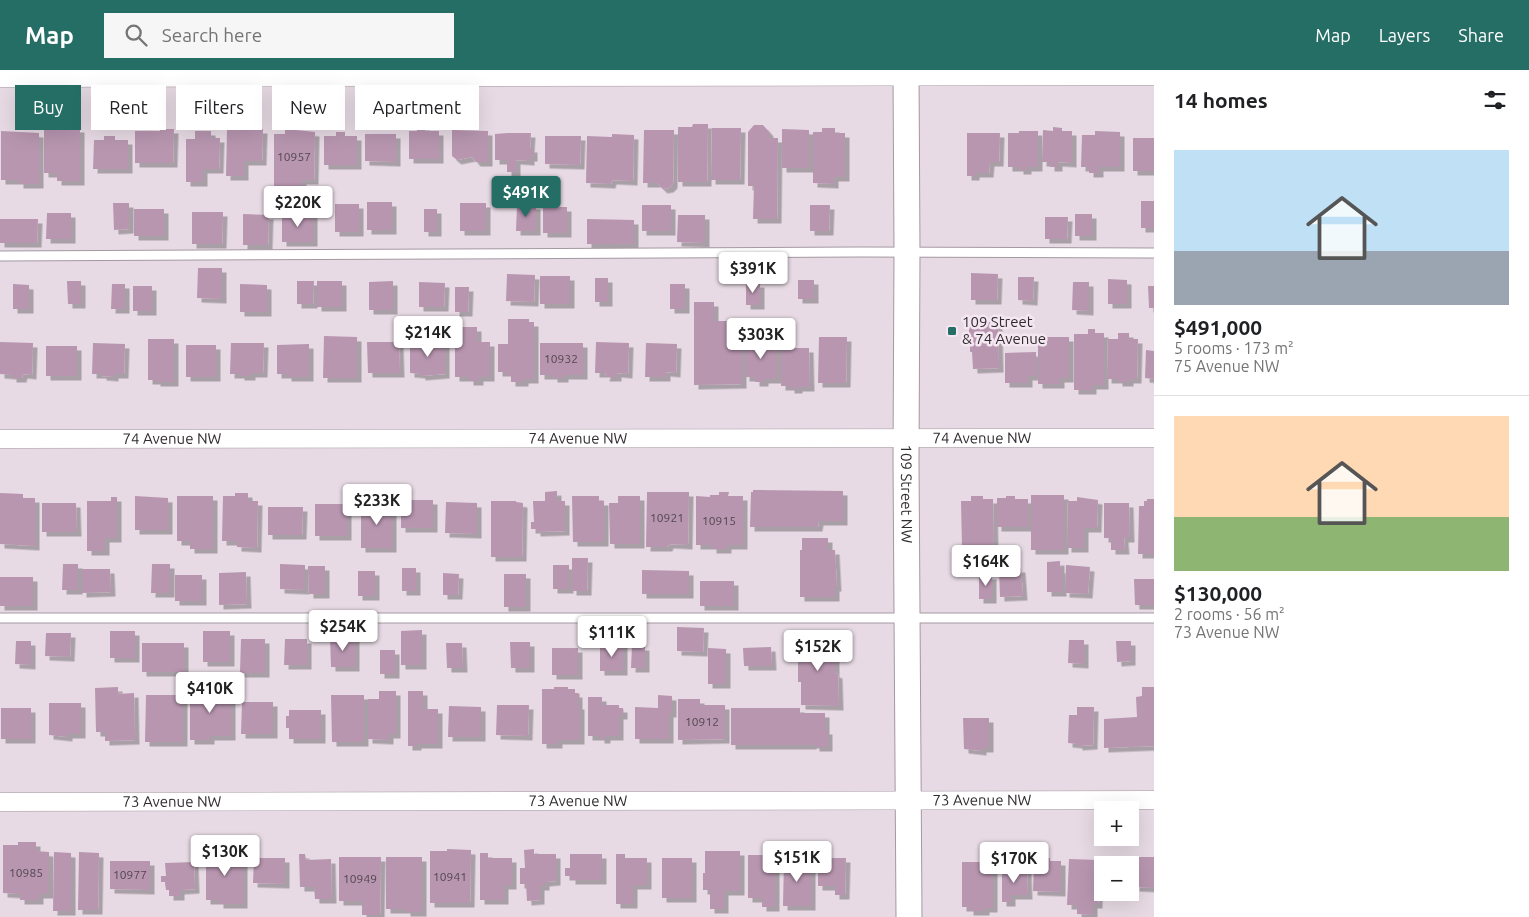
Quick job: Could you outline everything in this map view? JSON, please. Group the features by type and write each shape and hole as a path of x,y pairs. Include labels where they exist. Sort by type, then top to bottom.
{"main road":[{"name":"109 Street NW","path":"906,73 909,917"}],"street":[{"path":"0,78 906,73 1154,76"},
{"name":"74 Avenue NW","path":"0,439 1154,438"},
{"name":"73 Avenue NW","path":"0,802 1154,800"}],"lane":[{"path":"0,256 907,252 1154,254"},
{"path":"0,618 1154,618"}],"building":[{"path":"693,124 708,124 707,182 678,182 678,127 692,127"},
{"path":"754,125 763,125 769,132 769,138 778,138 777,219 753,219 754,186 748,186 748,132"},
{"path":"1053,127 1062,128 1062,131 1072,131 1072,163 1058,162 1058,167 1050,167 1050,162 1042,162 1043,130 1053,131"},
{"path":"712,128 741,128 740,180 711,180"},
{"path":"822,128 835,128 835,133 845,133 845,177 834,177 834,184 813,183 813,132 822,132"},
{"path":"174,129 173,163 135,163 135,131"},
{"path":"263,129 262,161 244,161 244,176 226,176 227,130"},
{"path":"782,129 809,130 809,168 782,168"},
{"path":"44,130 80,130 80,181 57,181 57,173 44,173"},
{"path":"285,130 315,132 314,180 302,180 302,190 274,190 274,134 285,134"},
{"path":"452,130 488,131 488,162 476,162 472,157 457,160 452,156"},
{"path":"644,130 674,130 673,184 669,188 663,189 657,183 643,183"},
{"path":"1,131 39,133 39,184 19,184 19,180 1,180"},
{"path":"195,131 211,131 211,138 220,138 219,169 203,169 203,182 186,182 186,139 195,139"},
{"path":"409,131 439,131 439,159 409,159"},
{"path":"1019,131 1038,131 1038,167 1027,167 1027,170 1019,170 1019,167 1008,167 1008,133 1019,133"},
{"path":"1095,131 1120,132 1120,167 1099,167 1099,173 1089,173 1089,167 1081,167 1082,135 1095,135"},
{"path":"336,132 345,132 345,136 357,136 357,165 324,165 324,136 336,136"},
{"path":"531,133 530,148 533,148 533,157 530,157 530,161 516,160 516,172 507,172 507,160 495,160 495,134"},
{"path":"967,133 1000,133 999,162 990,162 989,173 975,173 975,176 967,176"},
{"path":"365,134 396,134 396,162 365,161"},
{"path":"612,134 634,135 633,181 612,180 611,184 586,183 587,136 612,137"},
{"path":"104,136 115,136 115,140 128,140 128,169 93,169 94,140 104,140"},
{"path":"545,136 581,136 580,165 545,164"},
{"path":"1133,138 1154,138 1154,171 1133,171"},
{"path":"1141,201 1154,201 1154,228 1141,228"},
{"path":"367,202 392,202 392,230 367,230"},
{"path":"113,203 129,203 129,229 114,230"},
{"path":"460,203 486,203 486,231 460,231"},
{"path":"335,204 359,204 359,232 335,232"},
{"path":"517,205 536,205 536,231 516,231"},
{"path":"642,205 671,205 671,231 642,231"},
{"path":"810,205 830,205 829,231 810,231"},
{"path":"543,207 567,207 567,233 543,233"},
{"path":"134,209 164,209 164,236 134,236"},
{"path":"424,209 437,209 437,232 424,232"},
{"path":"192,212 223,212 222,244 192,244"},
{"path":"47,213 71,213 71,239 46,239"},
{"path":"282,213 313,213 313,242 282,242"},
{"path":"243,214 269,215 268,245 243,245"},
{"path":"1075,214 1092,214 1092,236 1075,236"},
{"path":"678,215 705,215 705,243 677,242"},
{"path":"1045,217 1068,217 1067,239 1045,239"},
{"path":"0,219 38,219 37,243 0,243"},
{"path":"587,219 634,220 634,244 587,244"},
{"path":"198,268 222,268 222,299 197,298"},
{"path":"971,273 998,274 997,300 971,300"},
{"path":"507,274 535,275 534,302 506,301"},
{"path":"540,276 570,276 570,304 540,304"},
{"path":"1018,277 1034,277 1033,301 1018,300"},
{"path":"595,278 608,278 608,302 595,302"},
{"path":"1108,279 1127,280 1127,304 1108,304"},
{"path":"798,280 814,280 814,299 798,299"},
{"path":"67,281 81,281 81,304 68,304"},
{"path":"297,281 314,281 313,304 297,304"},
{"path":"317,281 342,281 342,307 317,307"},
{"path":"393,281 393,310 369,310 369,282"},
{"path":"419,282 445,283 444,307 419,307"},
{"path":"1073,282 1089,282 1089,311 1072,310"},
{"path":"746,283 760,283 760,305 746,305"},
{"path":"13,284 29,285 29,309 13,309"},
{"path":"112,284 125,284 125,309 111,309"},
{"path":"240,284 267,285 267,312 240,312"},
{"path":"670,284 685,284 685,309 670,309"},
{"path":"133,286 152,286 152,311 133,311"},
{"path":"1148,286 1154,286 1154,308 1149,308"},
{"path":"455,287 469,287 468,312 455,312"},
{"path":"694,302 714,302 714,321 742,321 742,384 694,385"},
{"path":"508,319 529,319 529,322 534,322 534,379 524,379 524,382 511,382 511,376 507,376 507,372 498,372 498,344 508,344"},
{"path":"969,322 998,322 999,368 973,369 970,342 973,342 973,339 969,339"},
{"path":"460,327 477,327 477,342 490,342 490,377 479,377 479,381 469,381 469,377 455,377 455,341 460,341"},
{"path":"1088,329 1095,329 1095,333 1104,333 1104,385 1092,385 1092,390 1074,390 1074,334 1088,334"},
{"path":"1118,333 1129,333 1129,339 1138,339 1137,379 1129,379 1129,382 1107,379 1108,339 1118,339"},
{"path":"324,336 357,337 357,378 323,378"},
{"path":"755,336 764,336 764,344 777,344 777,379 764,379 764,382 755,382 755,377 745,377 745,342 755,342"},
{"path":"819,337 847,337 846,383 818,383"},
{"path":"1038,337 1069,337 1069,378 1060,378 1060,384 1038,384"},
{"path":"148,339 174,339 174,382 148,380"},
{"path":"0,342 33,343 32,375 23,374 22,378 12,378 12,375 0,374"},
{"path":"367,342 399,342 400,373 368,373"},
{"path":"410,342 445,342 445,374 421,376 421,374 410,373"},
{"path":"596,342 629,343 628,374 617,373 617,377 605,377 606,373 595,373"},
{"path":"93,343 125,344 124,374 114,374 114,377 92,374"},
{"path":"231,343 264,343 263,373 251,373 251,376 230,374"},
{"path":"540,343 583,343 583,375 564,375 564,378 553,378 553,375 540,375"},
{"path":"646,343 677,344 676,373 666,372 666,377 645,377"},
{"path":"309,344 309,377 287,377 287,374 277,374 277,345"},
{"path":"186,345 216,345 216,377 186,377"},
{"path":"46,346 77,346 77,376 46,376"},
{"path":"781,348 809,348 810,387 790,389 790,386 781,386"},
{"path":"1146,350 1154,351 1154,379 1145,378"},
{"path":"1036,352 1036,376 1028,376 1028,383 1005,383 1005,353"},
{"path":"753,490 843,491 843,521 819,521 818,527 750,527 751,492"},
{"path":"557,491 557,501 565,501 565,531 536,532 536,529 531,529 531,522 534,522 533,501 545,501 545,492"},
{"path":"647,492 689,492 688,545 669,544 668,547 646,547"},
{"path":"719,492 729,492 728,496 743,496 743,545 727,545 727,549 712,549 712,545 696,545 696,496 710,497 710,495 719,495"},
{"path":"0,493 23,494 23,498 35,498 35,546 0,544"},
{"path":"235,493 248,493 248,501 258,501 257,548 237,547 237,541 222,541 223,496 235,496"},
{"path":"1031,495 1064,495 1064,550 1031,550"},
{"path":"135,496 168,498 168,530 135,530"},
{"path":"177,496 213,496 213,549 190,549 190,541 177,541"},
{"path":"572,496 599,496 599,501 604,501 604,542 573,542"},
{"path":"618,496 640,496 640,544 610,544 609,503 618,503"},
{"path":"971,496 983,496 983,499 993,499 994,546 981,546 981,552 973,552 973,547 962,547 961,501 971,501"},
{"path":"1006,496 1015,496 1015,499 1028,499 1028,527 997,527 997,498 1006,498"},
{"path":"111,497 117,497 117,538 105,538 105,551 87,551 87,501 111,501"},
{"path":"1077,497 1098,500 1097,528 1084,528 1084,548 1067,548 1068,501 1077,501"},
{"path":"1147,499 1154,499 1154,554 1138,554 1139,506 1144,506 1144,501 1147,501"},
{"path":"401,500 433,500 433,528 401,528"},
{"path":"491,501 516,501 523,503 522,557 491,557"},
{"path":"446,502 477,503 477,534 445,533"},
{"path":"42,503 76,503 77,532 42,532"},
{"path":"361,503 392,503 392,548 361,548"},
{"path":"1104,503 1129,503 1130,538 1124,538 1125,550 1111,550 1111,538 1104,538"},
{"path":"315,504 347,504 347,536 315,536"},
{"path":"268,507 303,507 302,535 268,535"},
{"path":"802,538 828,538 828,550 835,550 837,587 835,587 835,597 800,597 800,550 802,550"},
{"path":"572,558 588,558 587,591 572,591"},
{"path":"1060,561 1062,592 1047,592 1047,562"},
{"path":"63,564 78,564 78,590 62,590"},
{"path":"152,564 170,564 170,593 151,593"},
{"path":"280,564 305,565 305,590 280,589"},
{"path":"553,565 569,565 569,589 553,589"},
{"path":"1066,565 1090,567 1088,594 1065,593"},
{"path":"308,566 325,566 325,594 309,594"},
{"path":"402,568 416,568 416,591 402,591"},
{"path":"1021,568 1023,596 1000,597 999,569"},
{"path":"82,569 110,569 111,592 82,593"},
{"path":"642,570 689,571 689,594 642,594"},
{"path":"358,571 375,571 375,596 358,596"},
{"path":"246,572 247,604 219,605 219,573"},
{"path":"443,573 459,574 458,595 443,595"},
{"path":"504,574 526,574 526,607 504,607"},
{"path":"175,575 202,575 202,601 175,601"},
{"path":"979,575 992,575 992,599 979,599"},
{"path":"0,577 33,577 33,606 0,606"},
{"path":"1134,579 1154,579 1154,605 1135,605"},
{"path":"700,581 734,581 734,606 700,606"},
{"path":"677,627 704,628 703,652 677,651"},
{"path":"422,630 422,665 401,665 401,631"},
{"path":"110,631 135,631 135,658 110,658"},
{"path":"203,631 230,631 230,662 203,662"},
{"path":"46,633 71,633 70,657 45,656"},
{"path":"355,637 355,667 331,667 330,638"},
{"path":"241,639 265,639 265,673 240,673"},
{"path":"285,639 307,639 307,665 284,665"},
{"path":"798,639 838,639 838,650 835,650 835,673 838,674 839,706 801,705 801,682 798,682"},
{"path":"1069,640 1084,640 1084,664 1068,663"},
{"path":"16,641 31,641 31,665 15,664"},
{"path":"1116,641 1131,641 1131,661 1117,662"},
{"path":"510,642 530,642 530,668 511,668"},
{"path":"613,642 623,643 623,671 600,671 600,646 613,646"},
{"path":"142,643 184,643 184,672 142,672"},
{"path":"446,643 462,643 463,668 447,668"},
{"path":"632,646 645,646 645,668 631,668"},
{"path":"771,647 772,666 744,666 743,648"},
{"path":"552,648 578,648 578,675 552,675"},
{"path":"708,648 726,649 726,684 708,684"},
{"path":"380,650 395,650 395,674 380,674"},
{"path":"118,687 118,694 134,693 135,740 105,741 105,732 96,732 95,688"},
{"path":"554,687 568,687 568,689 575,689 575,693 578,693 580,740 558,740 558,744 542,744 542,689 554,689"},
{"path":"1142,687 1154,687 1154,746 1104,748 1104,719 1137,717 1136,697 1142,696"},
{"path":"190,689 217,689 217,693 231,693 231,736 210,736 210,740 190,740"},
{"path":"379,691 396,691 396,734 389,734 389,740 368,739 368,699 379,699"},
{"path":"408,691 423,691 423,709 438,709 438,744 408,746"},
{"path":"146,695 183,695 183,742 145,742"},
{"path":"331,695 364,695 364,742 332,742"},
{"path":"658,695 672,696 672,713 669,713 669,739 635,739 635,707 658,708"},
{"path":"588,697 602,697 602,705 619,705 619,708 623,708 623,715 619,715 619,736 606,736 606,739 600,739 600,736 588,736"},
{"path":"678,699 700,699 700,705 725,705 725,739 678,740"},
{"path":"242,702 273,702 273,734 241,734"},
{"path":"49,703 81,703 81,734 68,734 68,737 49,735"},
{"path":"497,705 529,705 528,736 496,735"},
{"path":"449,706 481,707 481,737 448,737"},
{"path":"1077,707 1094,707 1093,745 1078,746 1078,744 1068,743 1069,715 1077,715"},
{"path":"1,708 31,708 31,739 1,739"},
{"path":"731,708 800,708 800,713 825,713 828,747 815,747 815,744 731,745"},
{"path":"289,710 321,710 321,739 289,739 289,728 286,728 286,716 289,716"},
{"path":"963,718 989,718 989,748 982,748 982,751 964,749"},
{"path":"18,842 36,842 36,851 49,852 49,894 39,894 39,900 20,900 20,894 3,893 3,845 18,845"},
{"path":"447,849 471,850 470,903 430,903 430,851 447,851"},
{"path":"534,849 534,854 556,854 556,881 545,882 545,886 540,886 540,900 527,901 526,884 520,884 520,868 525,868 524,850"},
{"path":"243,851 243,904 219,904 219,900 206,900 206,852"},
{"path":"705,851 740,851 740,891 724,891 724,909 710,909 710,890 703,890"},
{"path":"54,852 71,853 71,911 53,911"},
{"path":"79,852 99,853 98,910 78,910"},
{"path":"480,853 488,853 488,858 512,858 512,885 504,885 504,900 480,900"},
{"path":"299,854 305,854 306,860 331,859 332,899 315,899 314,887 300,887"},
{"path":"570,854 602,854 602,880 571,880 571,876 565,876 565,868 570,868"},
{"path":"616,854 625,854 625,858 647,858 647,885 633,885 633,904 616,904"},
{"path":"748,855 775,855 775,907 762,907 762,898 748,898"},
{"path":"795,856 802,856 802,862 811,862 811,906 783,906 784,859 795,860"},
{"path":"339,857 381,857 380,915 362,915 362,901 339,901"},
{"path":"386,857 422,857 422,912 406,912 406,909 386,909"},
{"path":"1139,857 1154,857 1154,888 1139,887"},
{"path":"254,858 285,858 285,884 253,883"},
{"path":"662,858 692,858 692,898 662,898"},
{"path":"818,858 846,858 845,895 835,895 835,886 818,886"},
{"path":"1044,858 1050,858 1050,861 1061,861 1061,892 1033,891 1034,861 1044,861"},
{"path":"1069,859 1094,860 1094,901 1098,901 1098,904 1093,904 1093,915 1077,914 1077,905 1067,905"},
{"path":"110,861 150,861 150,890 110,889"},
{"path":"194,862 195,889 180,890 180,896 169,896 169,890 166,890 165,882 161,882 161,876 166,876 165,863"},
{"path":"962,862 993,862 993,908 985,908 985,911 969,911 969,907 962,907"},
{"path":"1027,869 1028,895 1011,895 1011,902 1002,902 1002,870"}],"place":[{"name":"109 Street & 74 Avenue","path":"952,331"}]}
